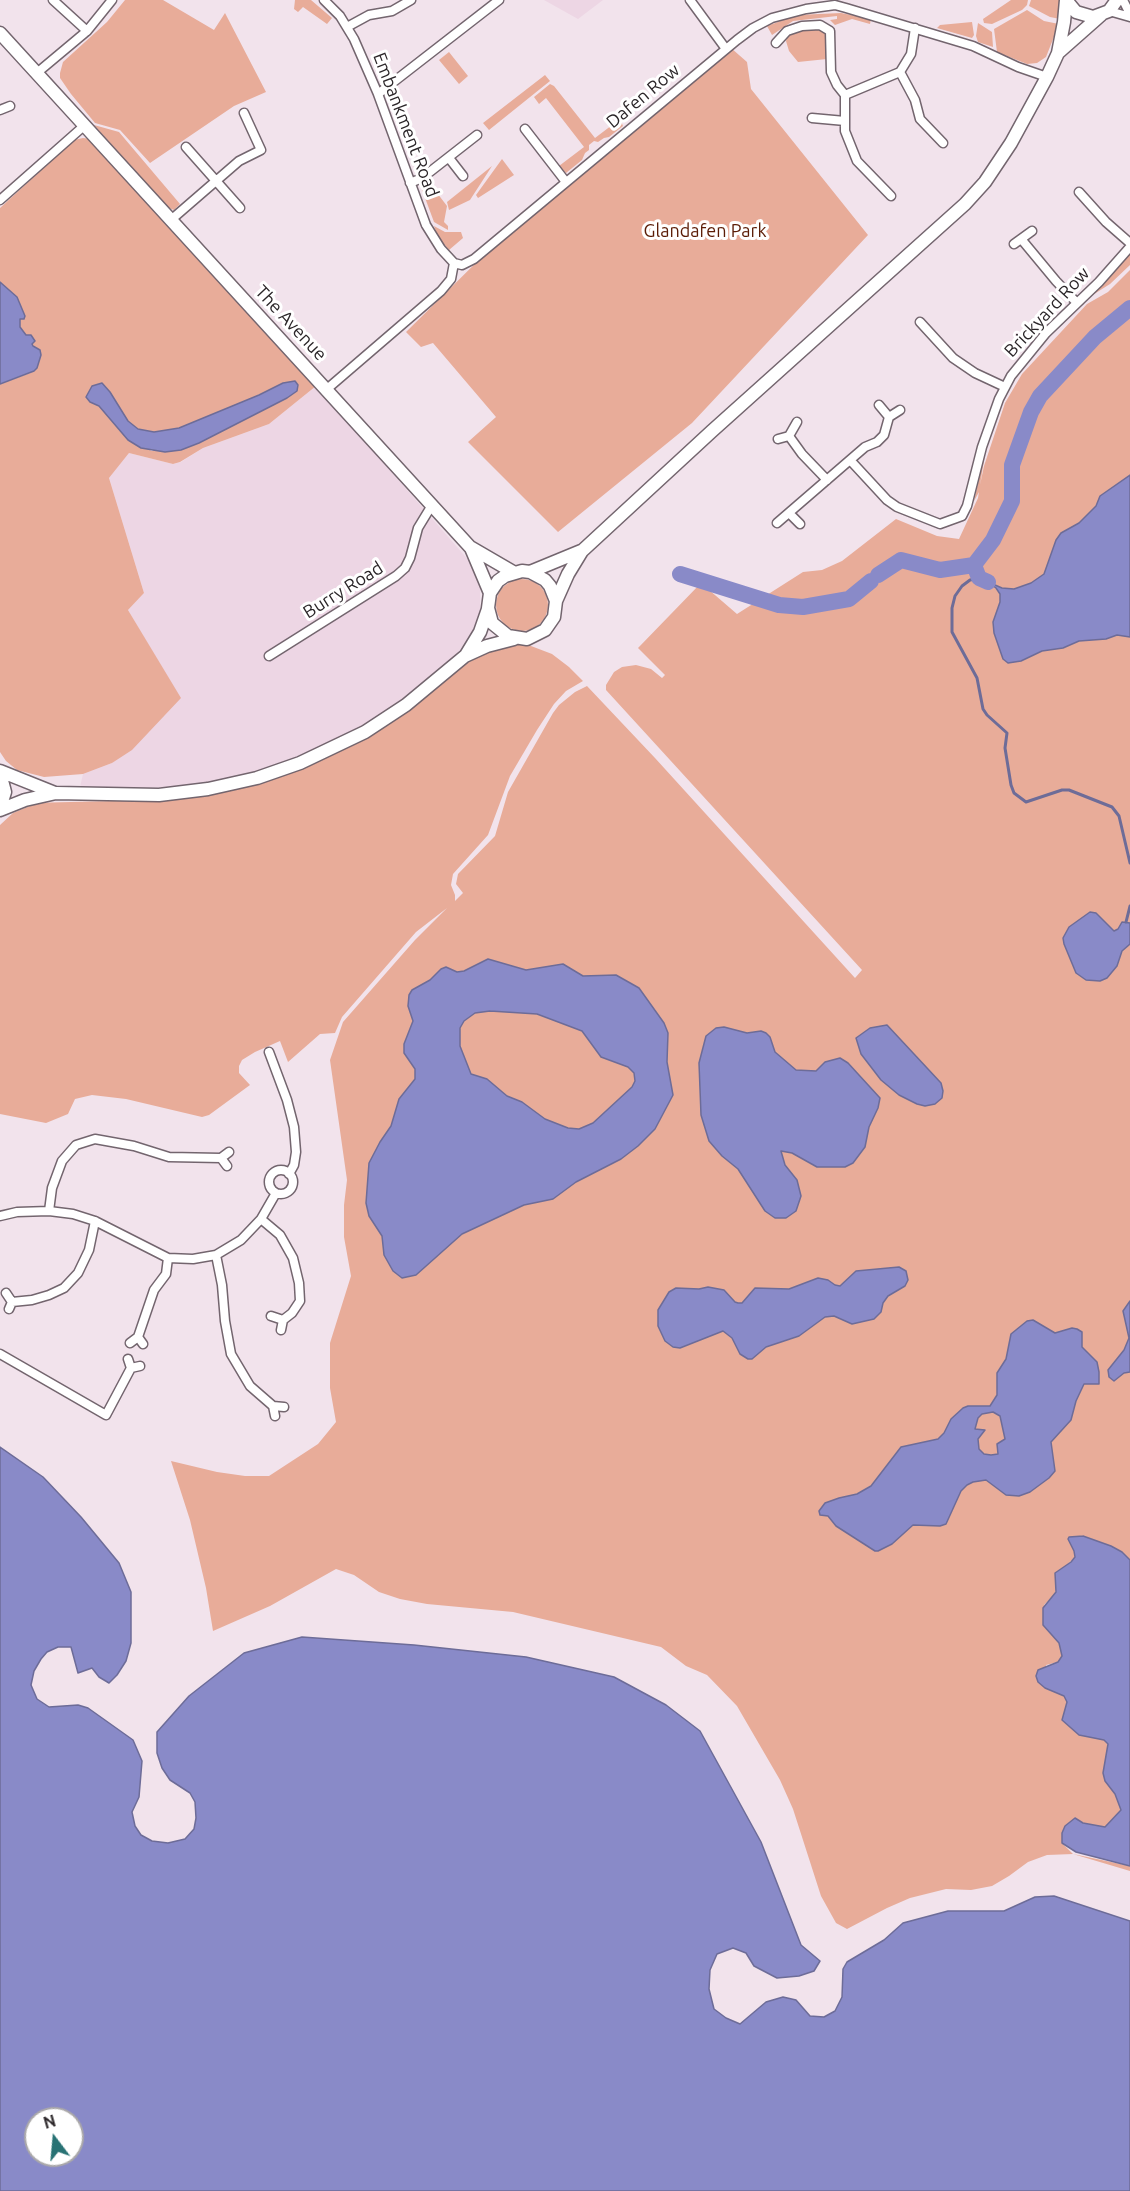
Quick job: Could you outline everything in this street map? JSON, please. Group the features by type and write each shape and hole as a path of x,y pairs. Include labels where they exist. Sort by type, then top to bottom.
{"main road":[{"path":"1066,0 1076,12 1084,16 1105,13"},
{"path":"0,809 56,793 159,795 208,789 268,774 329,750 365,732 406,705 465,656 487,646 514,639 527,639 545,630 554,617 556,601 568,574 582,551 712,431 966,204 985,182 1011,143 1058,53 1066,0"},
{"path":"1058,53 1117,0"},
{"name":"The Avenue","path":"0,33 470,547 513,572"},
{"name":"The Avenue","path":"470,547 490,593"},
{"path":"465,656 480,632 490,593 498,581 513,572 530,572 582,551"},
{"path":"530,572 545,580 556,601"},
{"path":"488,608 492,623 497,629 514,639"},
{"path":"0,772 56,793"},
{"path":"0,772 5,792 0,809"}],"street":[{"path":"38,72 87,31 112,0"},
{"name":"Embankment Road","path":"324,0 340,16 368,68 430,233 454,263"},
{"path":"346,27 369,15 393,11 411,0"},
{"path":"378,94 499,0"},
{"path":"690,0 726,48"},
{"path":"1123,0 1130,16"},
{"path":"58,2 87,31"},
{"name":"Dafen Row","path":"454,263 462,265 474,260 726,48 753,28 772,18 836,3 973,46 1018,67 1047,77"},
{"path":"1105,13 1130,16"},
{"path":"776,43 787,31 802,26 820,24 830,31 831,72 845,95 845,131 857,161 891,196"},
{"path":"845,95 900,72 911,54 915,28"},
{"path":"900,72 915,100 920,119 943,143"},
{"path":"0,110 10,106"},
{"path":"172,219 239,161 261,150 244,113"},
{"path":"812,118 845,121"},
{"path":"0,200 84,125"},
{"path":"525,129 567,182"},
{"path":"410,183 422,178 477,135"},
{"path":"186,147 240,208"},
{"path":"448,158 463,176"},
{"path":"1079,192 1130,245"},
{"path":"1014,244 1023,240 1032,231"},
{"path":"1023,240 1056,282 1077,303"},
{"name":"Brickyard Row","path":"850,460 887,500 897,507 940,524 962,516 968,506 982,447 1005,387 1029,352 1130,245"},
{"path":"327,389 441,291 451,279 454,263"},
{"path":"920,322 952,358 975,373 1005,387"},
{"path":"879,405 889,417"},
{"path":"777,523 850,460 884,435 889,417 900,410"},
{"path":"778,439 789,436 797,422"},
{"path":"789,436 802,454 827,480"},
{"name":"Burry Road","path":"268,656 396,576 405,568 418,528 432,506"},
{"path":"789,513 800,524"},
{"path":"269,1052 287,1100 294,1127 296,1152 294,1165 289,1174"},
{"path":"49,1211 52,1188 62,1161 76,1146 95,1139 134,1146 169,1157 224,1162 229,1152"},
{"path":"283,1170 289,1174 293,1184 290,1191 283,1194 276,1193 269,1184 272,1174 283,1170"},
{"path":"0,1216 18,1212 49,1211 73,1214 95,1221 168,1258 193,1258 216,1255 241,1240 261,1219 276,1193"},
{"path":"261,1219 280,1235 293,1258 297,1275 300,1301 292,1313 283,1320 281,1330"},
{"path":"6,1293 10,1306 49,1295 64,1288 78,1273 88,1250 95,1221"},
{"path":"216,1255 231,1354 250,1386 273,1406 284,1407"},
{"path":"130,1342 140,1340 153,1290 166,1274 168,1258"},
{"path":"272,1316 283,1320"},
{"path":"0,1354 106,1415 136,1367 128,1359"},
{"path":"273,1406 275,1416"}],"shaded area":[{"path":"544,0 603,0 578,19"},
{"path":"316,386 471,563 480,584 480,617 470,638 448,663 394,705 356,730 298,758 243,776 194,785 134,789 80,787 83,774 112,763 180,698 128,610 144,593 109,478 129,453 173,464 181,462 203,448 269,424"}],"green space":[{"path":"125,0 163,0 214,30 225,13 266,92 234,106 150,163 120,130 95,123 60,78 63,62 107,22"},
{"path":"295,0 311,0 332,18 327,24 303,7 298,12 294,9"},
{"path":"1011,0 1028,0 1022,10 992,24 984,23 983,19"},
{"path":"1031,0 1059,0 1060,19 1050,17 1029,6"},
{"path":"1027,10 1044,21 1059,24 1046,57 1037,63 1027,64 997,52 994,29"},
{"path":"841,13 871,19 870,24 852,19 835,25 830,20 837,19 837,16 793,21 772,35 767,26 797,15"},
{"path":"972,22 974,35 972,38 937,28 940,25"},
{"path":"978,23 992,32 993,47 978,42 976,36"},
{"path":"821,28 827,33 827,59 798,62 789,51 786,41 788,34 803,29"},
{"name":"Glandafen Park","path":"731,48 747,62 751,89 868,235 692,423 558,532 468,442 496,417 433,343 421,347 406,332 496,243"},
{"path":"449,52 468,76 459,84 439,60"},
{"path":"545,75 550,81 489,130 483,123"},
{"path":"550,84 595,138 620,119 623,126 609,137 598,142 594,141 589,145 589,150 582,160 566,173 559,166 584,147 546,98 539,104 534,97"},
{"path":"94,125 119,132 180,204 174,210 169,208"},
{"path":"91,139 316,386 269,424 203,448 173,464 129,453 109,478 144,593 128,610 181,698 132,750 112,763 83,774 44,777 17,770 6,761 0,752 0,384 30,373 35,349 20,327 17,297 0,282 0,208 74,140","holes":["283,383 152,451 128,440 99,406 90,402 86,397 110,392 128,421 138,429 154,432 179,428"]},
{"path":"502,159 514,175 478,198 476,195"},
{"path":"492,166 470,200 449,210 447,202"},
{"path":"428,181 447,206 444,222 448,230 434,222 421,187"},
{"path":"434,226 445,232 461,232 463,238 449,250 438,237"},
{"path":"1130,253 1130,265 1110,284 1091,296 1056,330 1054,329"},
{"path":"1130,270 1130,1560 1111,1546 1083,1536 1068,1539 1075,1551 1075,1557 1066,1566 1054,1595 1044,1605 1062,1656 1058,1662 1046,1665 1045,1688 1064,1696 1067,1702 1066,1709 1079,1735 1104,1740 1108,1745 1103,1773 1121,1810 1105,1827 1083,1823 1062,1843 1073,1854 1047,1855 1028,1862 992,1886 971,1890 946,1889 910,1898 847,1929 836,1923 821,1896 793,1809 780,1780 737,1706 707,1675 686,1666 661,1647 513,1612 427,1604 400,1599 379,1592 354,1575 336,1569 270,1606 213,1631 206,1588 190,1520 171,1461 217,1472 245,1476 269,1476 318,1444 336,1422 330,1388 330,1343 351,1276 344,1237 347,1180 330,1060 343,1022 415,940 447,908 416,932 342,1017 335,1033 320,1034 288,1062 280,1041 242,1060 239,1073 250,1085 209,1115 202,1117 126,1099 92,1095 75,1099 68,1114 46,1123 0,1114 0,825 13,813 30,806 30,803 153,800 231,790 278,777 320,761 363,740 401,715 478,655 501,646 519,644 531,646 552,654 583,681 566,691 554,704 510,776 488,835 453,874 451,885 455,901 463,893 456,884 458,874 495,836 508,792 553,713 575,692 587,686 855,978 862,970 606,690 606,685 614,672 622,667 636,665 651,669 662,678 665,675 638,648 701,583 737,614 803,572 822,570 842,561 896,519 937,536 959,539 978,498 979,492 974,501 986,448 980,485 1005,403 1022,374 1087,304 1108,292"},
{"path":"517,579 527,579 541,586 548,605 541,624 527,631 517,631 507,627 500,620 496,610 496,600 500,590 507,583"},
{"path":"1073,1854 1130,1866 1130,1871"}],"water":[{"path":"0,282 17,297 25,316 24,319 20,319 20,327 26,335 31,335 35,341 33,346 40,350 41,355 34,371 0,384"},
{"path":"295,381 298,385 297,391 287,398 199,443 181,450 165,452 141,448 128,440 99,406 90,402 86,397 92,386 102,383 128,421 138,429 154,432 179,428 283,383"},
{"path":"1130,475 1130,637 1117,635 1106,639 1079,641 1063,648 1042,651 1021,661 1008,663 1003,659 994,633 993,622 1000,602 1000,594 988,582 1002,588 1014,589 1031,583 1044,574 1056,540 1061,533 1079,523 1096,506 1100,496"},
{"path":"1090,912 1096,913 1114,931 1122,922 1130,923 1130,944 1122,951 1117,966 1107,978 1100,981 1086,980 1076,973 1063,938 1069,927"},
{"path":"488,959 526,970 563,964 583,976 616,975 639,988 664,1023 668,1033 667,1062 673,1095 655,1129 621,1159 576,1182 553,1199 524,1205 462,1234 416,1275 402,1278 393,1271 384,1255 382,1236 369,1216 366,1203 369,1163 391,1126 399,1099 415,1079 415,1069 404,1053 404,1044 413,1021 408,1006 409,995 412,990 430,980 441,969 446,967 457,972","holes":["490,1011 537,1014 582,1031 601,1057 628,1067 634,1073 635,1081 632,1087 593,1123 579,1129 568,1128 545,1119 522,1102 507,1096 487,1079 471,1074 460,1046 460,1028 464,1021 475,1013"]},
{"path":"887,1025 941,1083 942,1098 935,1104 925,1106 917,1104 899,1095 881,1080 861,1054 856,1038 870,1028"},
{"path":"724,1027 747,1033 761,1031 766,1033 770,1037 775,1052 796,1070 816,1071 825,1062 840,1058 848,1063 880,1098 869,1127 865,1147 853,1163 845,1167 817,1167 792,1153 781,1151 785,1165 797,1180 801,1196 796,1211 786,1218 775,1218 765,1211 738,1169 709,1141 701,1115 699,1063 706,1036 716,1028"},
{"path":"899,1267 906,1271 908,1280 905,1286 888,1296 881,1312 874,1319 852,1324 834,1316 825,1317 799,1336 766,1347 752,1359 740,1354 732,1338 723,1331 680,1348 673,1347 665,1341 658,1326 658,1310 669,1292 676,1288 708,1287 724,1290 735,1302 742,1303 755,1288 789,1289 818,1278 840,1286 856,1271"},
{"path":"1130,1301 1130,1372 1124,1373 1114,1381 1109,1377 1108,1370 1124,1350 1129,1338 1123,1311"},
{"path":"1033,1320 1055,1333 1072,1328 1082,1332 1082,1347 1097,1362 1099,1372 1099,1384 1084,1384 1071,1420 1051,1442 1055,1471 1049,1478 1030,1492 1019,1496 1006,1495 986,1480 973,1482 961,1491 946,1524 940,1526 913,1525 892,1544 878,1551 836,1526 828,1516 820,1515 819,1511 825,1503 857,1494 871,1486 901,1447 938,1439 951,1419 963,1408 990,1406 997,1395 997,1373 1006,1359 1011,1334 1027,1321","holes":["993,1412 1000,1416 1005,1439 997,1444 998,1454 984,1454 979,1449 978,1439 985,1430 975,1429 978,1418 982,1414"]},
{"path":"0,1447 43,1477 81,1517 119,1563 131,1592 131,1643 126,1661 109,1683 99,1677 92,1668 78,1673 71,1647 58,1647 47,1652 41,1659 34,1671 31,1685 37,1699 49,1707 78,1705 88,1708 133,1740 142,1761 139,1797 132,1812 135,1826 141,1835 152,1841 168,1843 185,1839 194,1829 195,1802 190,1793 170,1780 162,1768 157,1753 157,1732 189,1696 244,1653 302,1637 414,1645 526,1657 614,1677 666,1705 700,1731 761,1842 801,1945 820,1961 814,1971 799,1976 777,1978 754,1966 746,1953 733,1948 717,1954 710,1970 709,1989 714,2009 726,2018 740,2024 766,2002 783,1997 796,2000 810,2016 824,2017 835,2011 842,1997 843,1969 847,1962 884,1940 903,1923 948,1911 1004,1911 1035,1897 1054,1896 1130,1921 1130,2191 0,2191"},
{"path":"1083,1536 1111,1546 1130,1560 1130,1866 1076,1852 1062,1843 1065,1826 1075,1818 1083,1823 1105,1827 1121,1810 1103,1773 1108,1744 1104,1740 1079,1735 1062,1720 1067,1702 1064,1696 1045,1688 1038,1682 1036,1676 1038,1670 1058,1662 1062,1656 1059,1643 1043,1625 1043,1608 1056,1592 1055,1573 1075,1557 1069,1537"}],"waterway":[{"path":"974,565 993,540 1012,501 1012,465 1031,412 1040,396 1095,337 1130,308"},
{"path":"878,575 901,560 940,570 974,565 979,578 988,582"},
{"path":"680,574 779,605 803,607 849,599 871,581"},
{"path":"979,578 970,580 955,596 952,608 952,632 977,678 983,709 1007,733 1005,748 1014,793 1026,802 1062,790 1069,790 1112,807 1119,816 1130,863"},
{"path":"1126,922 1130,906"}]}
